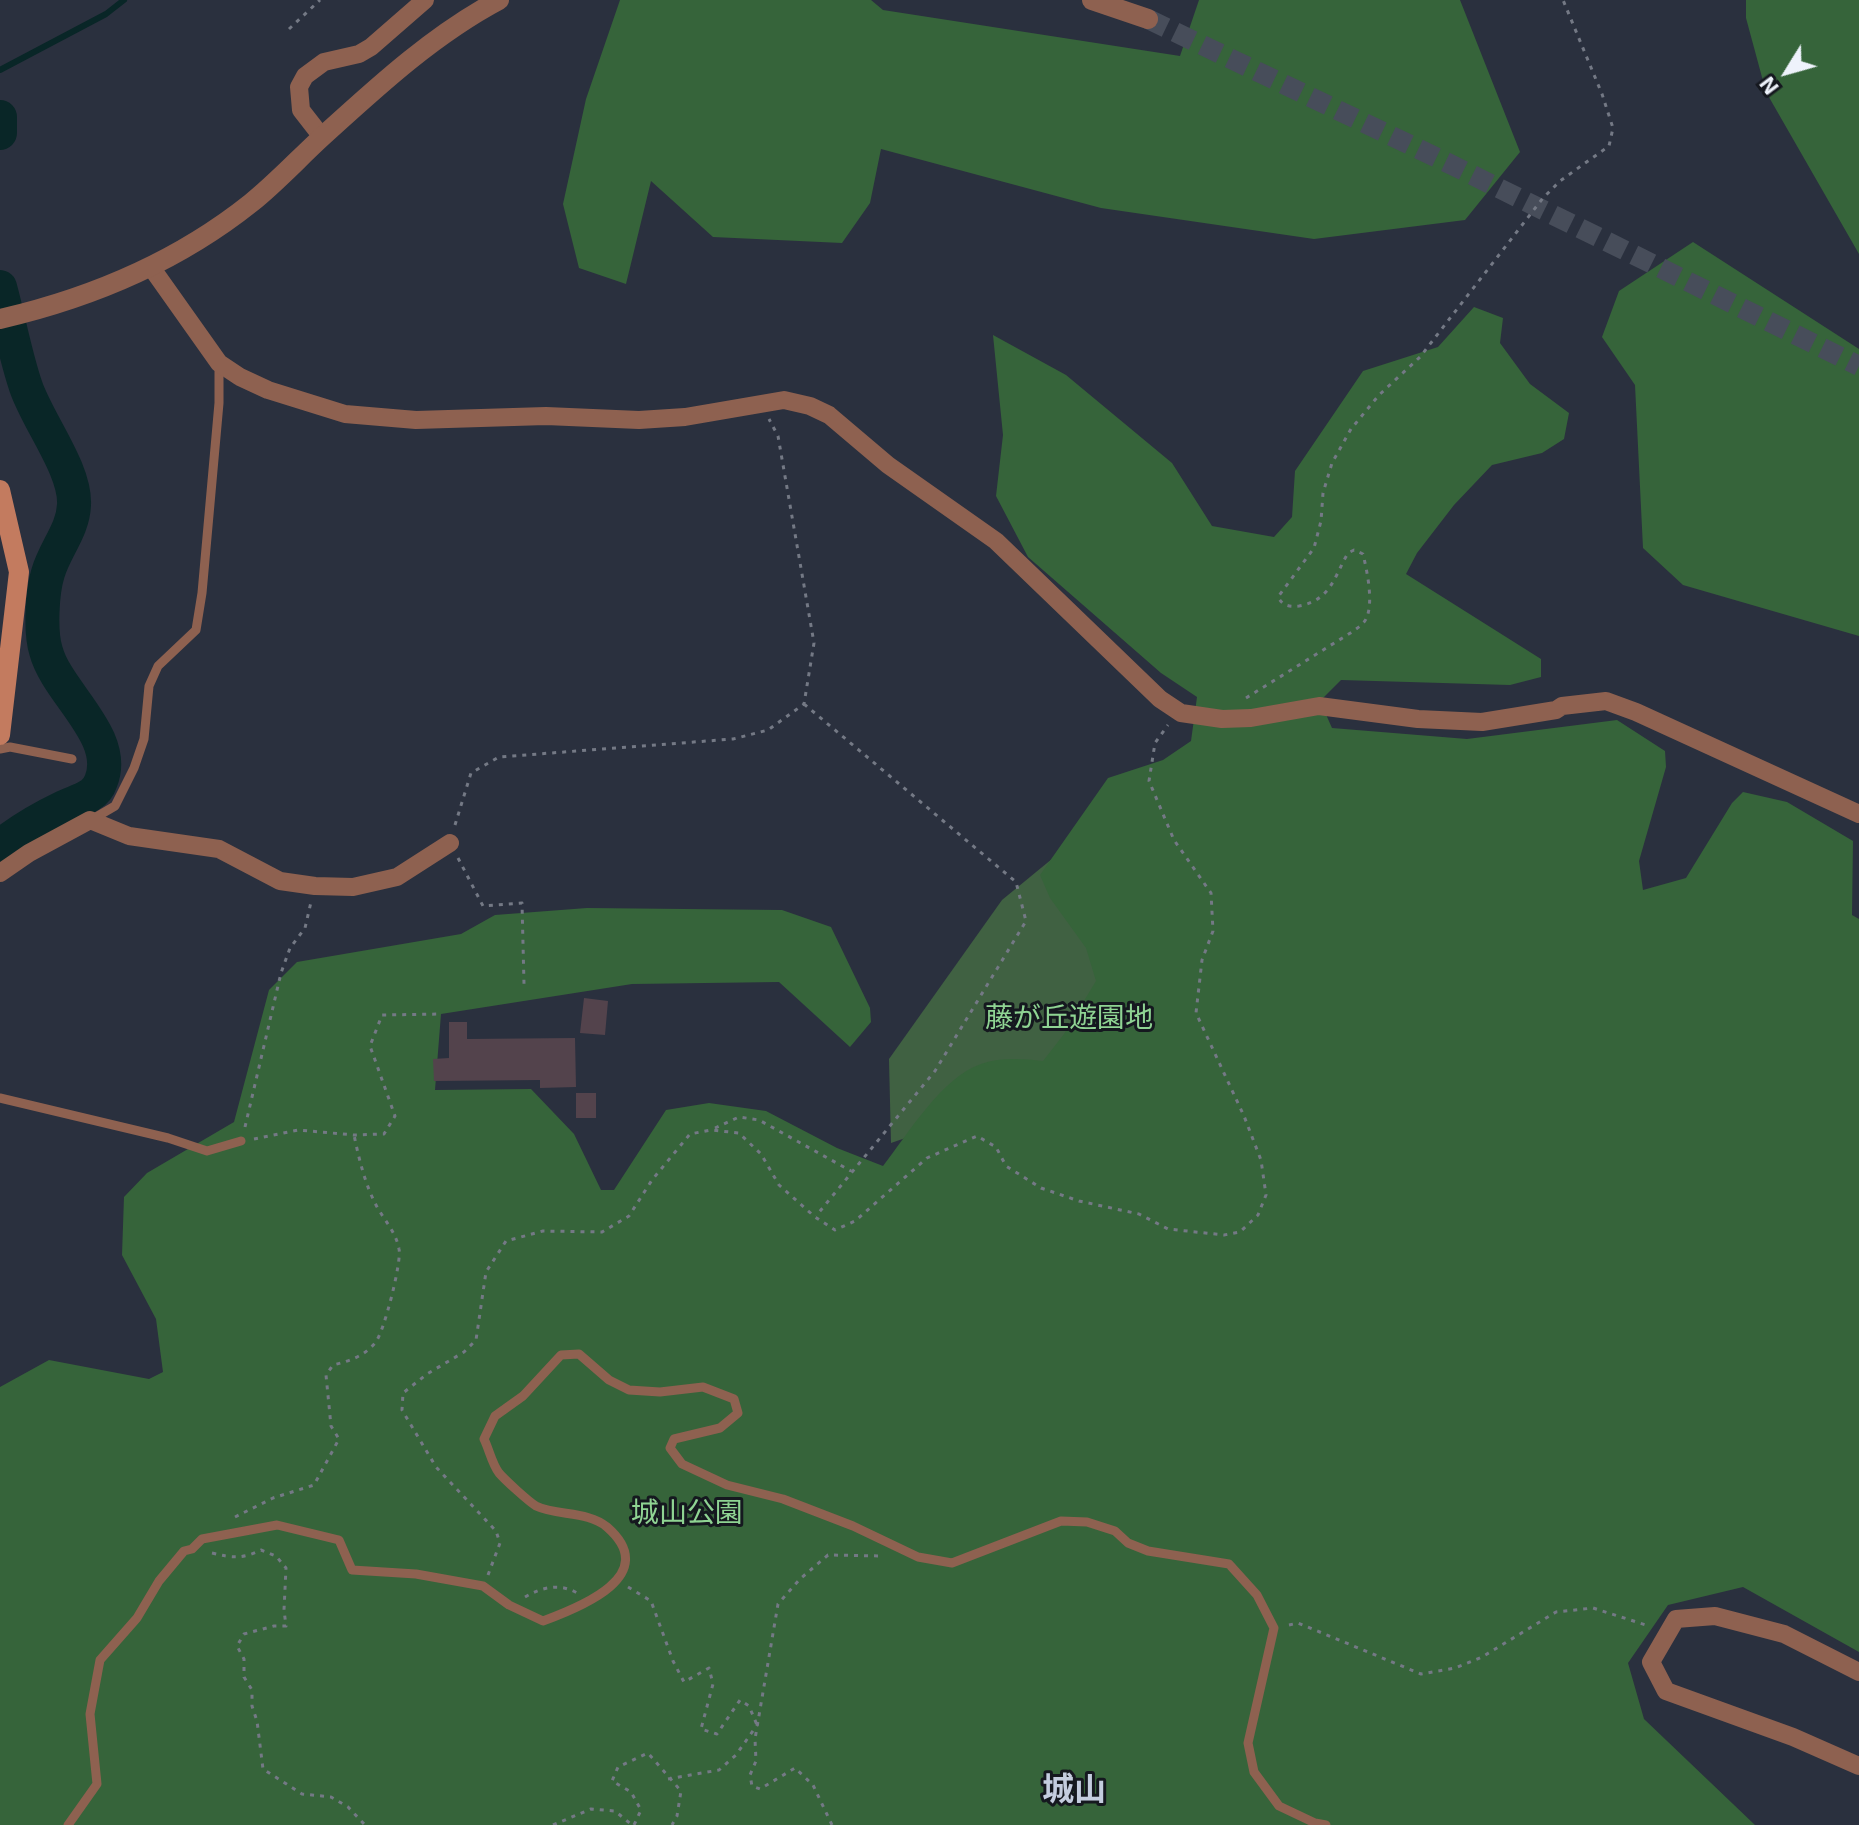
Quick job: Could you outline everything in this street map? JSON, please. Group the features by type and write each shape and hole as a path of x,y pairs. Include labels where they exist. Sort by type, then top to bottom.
{"main road":[{"path":"0,490 19,572 0,735"}],"street":[{"path":"322,137 301,110 299,87 305,76 324,62 359,54 371,47 425,0"},
{"path":"0,319 110,286 203,238 250,204 322,137 450,29 499,0"},
{"path":"1092,0 1148,19"},
{"path":"151,267 219,363 268,390 345,414 416,420 546,416 639,420 685,417 784,400 810,406 829,415 888,465 996,541 1160,699 1181,713 1236,718 1319,706 1418,719 1482,722 1606,701 1690,735 1859,814"},
{"path":"0,873 29,853 90,820 129,836 219,849 280,881 315,886 353,887 397,877 450,843"},
{"path":"1859,1672 1784,1634 1715,1616 1676,1619 1651,1662 1666,1691 1793,1737 1859,1766"}],"lane":[{"path":"90,820 115,806 134,768 144,739 149,686 158,666 196,630 219,403 219,363"},
{"path":"0,749 10,747 72,759"},
{"path":"0,1098 168,1138 207,1151 241,1141"},
{"path":"68,1825 97,1784 90,1714 100,1660 137,1618 159,1581 184,1551 192,1549 202,1539 277,1525 339,1540 352,1570 416,1574 483,1586 509,1605 543,1621 577,1609 613,1586 627,1563 626,1553 606,1526 570,1513 537,1506 499,1473 484,1439 495,1416 523,1396 561,1355 579,1354 609,1380 629,1390 660,1392 703,1387 734,1399 738,1413 720,1428 674,1439 670,1448 682,1464 727,1485 797,1504 853,1526 918,1557 952,1563 1061,1521 1087,1522 1115,1531 1128,1543 1148,1551 1229,1564 1257,1595 1274,1628 1248,1743 1254,1772 1279,1806 1326,1825"}],"path":[{"path":"289,29 320,0"},
{"path":"1235,705 1364,623 1369,606 1366,565 1363,554 1354,550 1348,553 1336,580 1324,596 1308,604 1291,607 1284,605 1278,597 1314,548 1323,493 1332,463 1359,417 1420,357 1543,198 1560,181 1609,146 1613,128 1563,0"},
{"path":"524,984 522,903 483,906 450,843 471,773 499,757 733,739 768,730 804,704 814,643 778,436 762,405"},
{"path":"804,704 1016,882 1026,921 935,1071 815,1217"},
{"path":"711,1130 739,1133 761,1154 779,1185 835,1230 855,1221 927,1158 977,1136 996,1147 1006,1166 1041,1188 1079,1201 1139,1214 1168,1229 1224,1235 1240,1232 1258,1215 1266,1195 1261,1160 1196,1013 1202,960 1213,931 1211,893 1174,840 1149,781 1155,743 1181,713"},
{"path":"315,886 305,928 290,948 281,973 241,1141 298,1130 384,1134 395,1116 370,1046 382,1015 441,1014"},
{"path":"483,1586 500,1543 496,1531 436,1467 402,1410 403,1393 464,1352 476,1340 486,1272 506,1241 543,1231 602,1232 629,1216 652,1180 690,1134 711,1130 739,1117 759,1120 852,1171"},
{"path":"231,1519 273,1498 314,1485 339,1439 331,1426 326,1375 333,1365 354,1361 377,1341 385,1318 400,1251 391,1227 376,1205 354,1135"},
{"path":"192,1549 230,1558 246,1558 261,1550 276,1556 286,1568 286,1626 244,1634 237,1646 244,1659 244,1677 252,1690 263,1769 302,1794 331,1797 348,1807 365,1825"},
{"path":"832,1825 813,1785 795,1768 760,1789 752,1786 750,1775 756,1761 757,1725 778,1604 800,1579 828,1555 918,1557"},
{"path":"616,1580 651,1601 684,1682 709,1668 713,1684 701,1729 717,1734 740,1700 749,1706 757,1725"},
{"path":"509,1605 538,1589 566,1587 591,1600"},
{"path":"1274,1628 1298,1623 1421,1674 1455,1668 1482,1657 1556,1612 1593,1608 1649,1626"},
{"path":"668,1779 719,1770 736,1755 757,1725"},
{"path":"553,1825 591,1809 615,1811 633,1825 641,1810 631,1792 612,1781 618,1767 648,1753 681,1791 677,1816 672,1825"}],"green space":[{"path":"620,0 871,0 883,10 1180,56 1199,0 1460,0 1520,152 1465,220 1314,239 1101,208 881,149 870,203 842,243 713,237 651,181 626,284 579,268 563,204 586,99"},
{"path":"1746,0 1859,0 1859,254 1766,92 1746,18"},
{"path":"1693,242 1859,349 1859,636 1683,585 1643,548 1635,385 1602,337 1619,291"},
{"name":"城山公園","path":"1474,307 1503,318 1500,343 1530,384 1569,413 1564,439 1542,453 1492,465 1454,505 1417,553 1406,574 1541,659 1541,677 1510,685 1341,680 1320,701 1332,728 1467,739 1617,720 1665,751 1666,767 1639,861 1643,890 1686,878 1732,803 1743,792 1787,802 1853,841 1852,915 1859,919 1859,1652 1743,1587 1668,1605 1628,1663 1644,1719 1755,1825 0,1825 0,1387 49,1360 149,1379 163,1372 156,1319 122,1255 124,1197 147,1173 234,1122 269,990 297,962 461,934 495,915 587,908 782,910 831,927 870,1008 871,1022 850,1047 779,982 632,984 441,1014 435,1090 531,1089 574,1134 601,1190 614,1190 666,1110 709,1103 766,1111 837,1148 883,1166 927,1108 953,1081 981,1064 996,1060 1043,1061 1064,1034 1096,981 1086,948 1050,898 1040,875 1108,778 1163,760 1191,741 1197,697 1161,673 1028,557 996,496 1003,435 993,335 1066,375 1172,463 1212,526 1274,537 1292,517 1295,471 1363,371 1438,347"},
{"name":"藤が丘遊園地","path":"1086,831 1201,991 969,1116 891,1143 889,1059 1002,900"}],"building":[{"path":"584,998 608,1001 605,1035 580,1033"},
{"path":"449,1022 467,1022 467,1039 575,1038 576,1087 540,1088 540,1080 434,1081 433,1059 449,1058"},
{"path":"576,1093 596,1093 596,1118 576,1118"}],"waterway":[{"path":"0,70 106,14 124,0"},
{"path":"0,117 0,133"},
{"path":"0,287 26,387 63,462 73,491 73,514 46,581 42,612 44,643 52,667 94,731 102,748 104,764 100,783 92,794 38,821 0,846"}],"tunnel":[{"path":"1148,19 1859,366"}],"district":[{"name":"城山","path":"1074,1789"}]}
